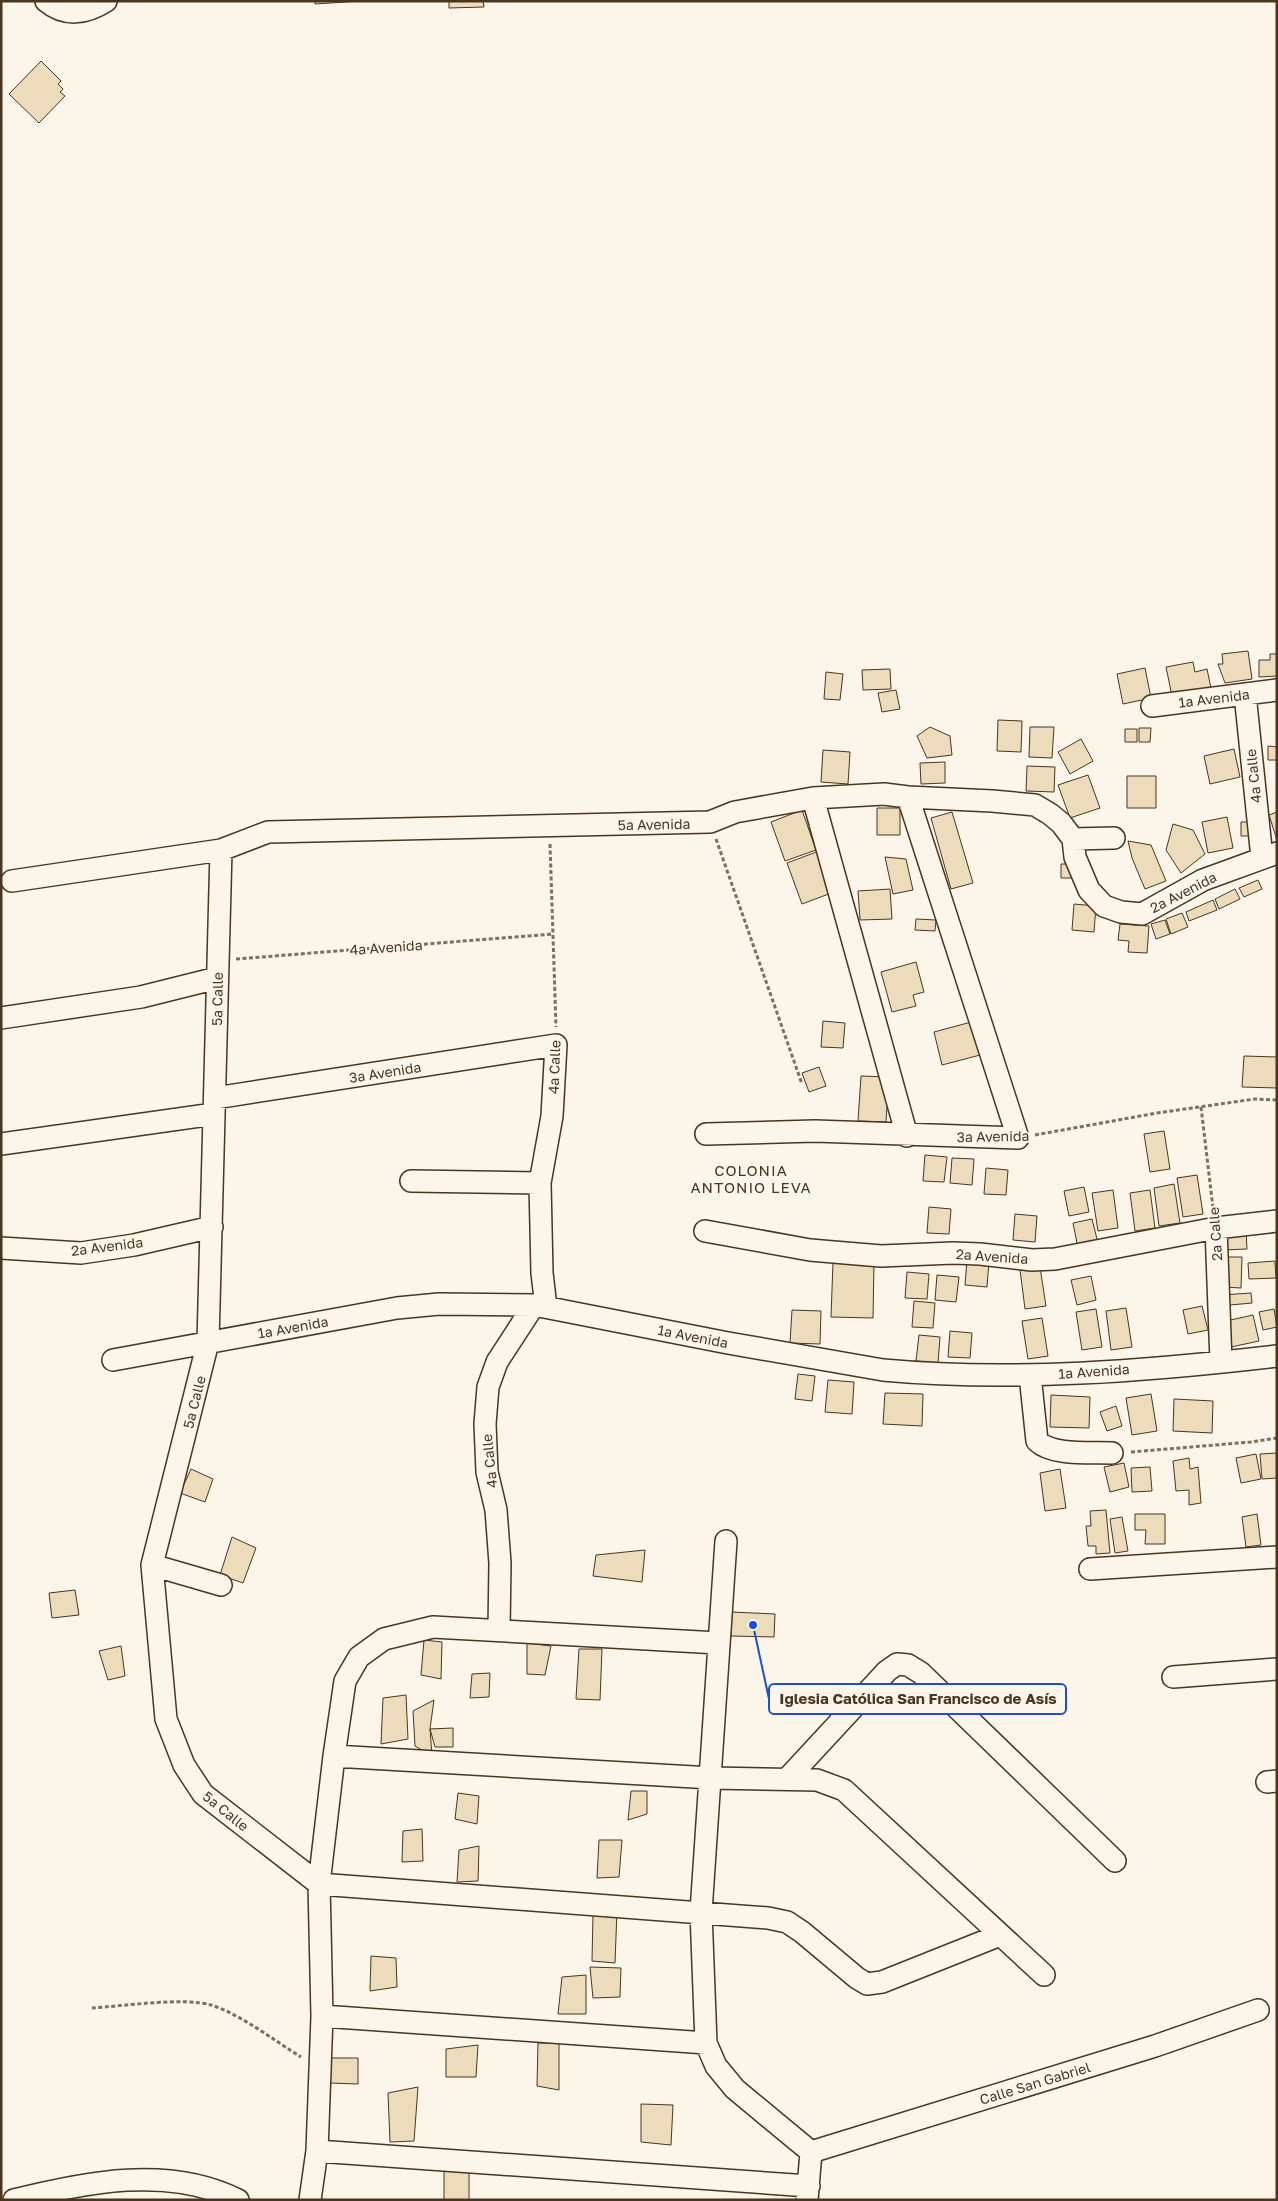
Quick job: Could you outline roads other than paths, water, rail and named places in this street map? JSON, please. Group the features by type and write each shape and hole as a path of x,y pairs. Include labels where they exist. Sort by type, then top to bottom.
{"street":[{"path":"46,1 55,9 68,12 82,12 95,8 106,1"},
{"name":"1a Avenida","path":"1152,706 1277,690"},
{"name":"4a Calle","path":"1245,694 1269,855"},
{"name":"5a Avenida","path":"12,881 222,850 268,832 710,822 735,812 813,798 884,794 1035,805 1061,823 1073,839"},
{"name":"3a Avenida","path":"706,1134 815,1132 1018,1138 908,797"},
{"path":"813,798 907,1136"},
{"path":"1073,839 1114,838"},
{"name":"2a Avenida","path":"1073,839 1075,857 1089,890 1104,906 1142,914 1203,880 1269,855"},
{"name":"5a Calle","path":"222,850 208,1342 152,1565 166,1719 184,1765 203,1794 319,1884"},
{"path":"1,1018 141,997 218,969"},
{"name":"4a Calle","path":"499,1630 500,1563 496,1510 487,1462 485,1424 488,1387 497,1362 540,1306 542,1273 540,1183 552,1116 556,1045"},
{"name":"3a Avenida","path":"1,1144 556,1045"},
{"path":"411,1181 540,1183"},
{"name":"2a Avenida","path":"706,1231 810,1250 881,1256 980,1254 1032,1260 1055,1259 1216,1228 1277,1221"},
{"name":"2a Avenida","path":"1,1248 81,1252 134,1245 212,1227"},
{"name":"2a Calle","path":"1216,1228 1221,1362"},
{"name":"1a Avenida","path":"113,1360 396,1308 439,1304 540,1306 883,1370 908,1372 1030,1375 1221,1362 1277,1356"},
{"path":"1030,1375 1037,1441 1044,1448 1112,1453"},
{"path":"317,2151 808,2193 811,2152 735,2089 716,2066 706,2043 702,1912 726,1541"},
{"path":"1090,1569 1277,1557"},
{"path":"152,1565 221,1585"},
{"path":"310,2200 317,2151 322,2016 319,1884 334,1756 346,1681 359,1657 384,1639 433,1626 718,1643"},
{"path":"788,1778 887,1671 897,1664 908,1665 921,1673 1115,1861"},
{"path":"1173,1677 1277,1670"},
{"path":"334,1756 710,1778 817,1780 844,1790 1044,1975"},
{"path":"319,1884 768,1918 787,1922 867,1984 882,1982 1000,1935"},
{"name":"Calle San Gabriel","path":"811,2152 1155,2046 1258,2010"},
{"path":"322,2016 706,2043"},
{"path":"14,2200 102,2182 177,2180 218,2190 238,2200"}],"place":[{"name":"Iglesia Católica San Francisco de Asís","path":"753,1625"}],"district":[{"name":"COLONIA ANTONIO LEVA","path":"751,1178"}]}
